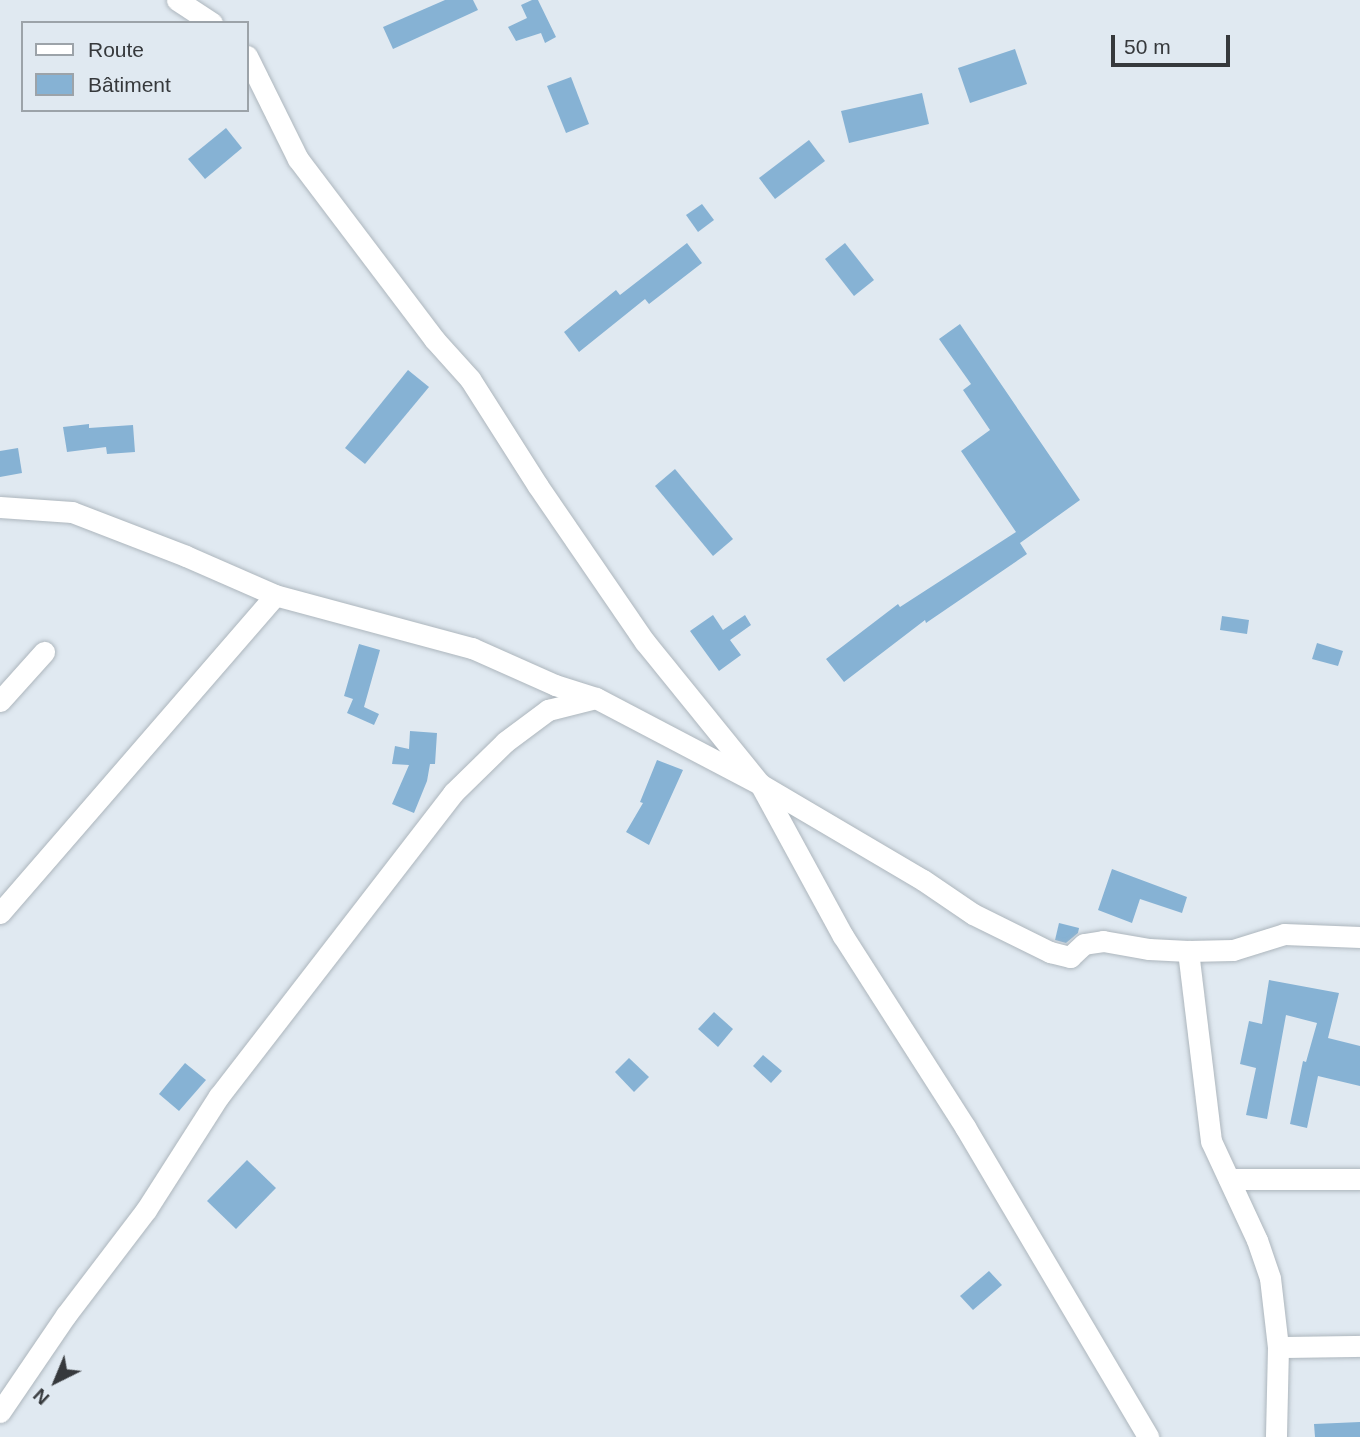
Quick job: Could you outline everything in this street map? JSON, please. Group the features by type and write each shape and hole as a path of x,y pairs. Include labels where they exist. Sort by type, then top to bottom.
{"street":[{"path":"177,0 209,21"},
{"path":"209,0 217,21"},
{"path":"248,58 298,159 434,339 470,379 538,486 645,642 760,784 843,936 965,1127 1148,1437"},
{"path":"0,507 72,512 186,556 275,595 471,648 555,685 596,698 760,784 923,880 974,914 1050,952 1070,957 1084,944 1103,941 1149,949 1188,951 1233,950 1284,934 1360,937"},
{"path":"0,913 275,595"},
{"path":"0,701 44,652"},
{"path":"548,710 555,685"},
{"path":"0,1412 66,1315 146,1210 219,1096 453,793 505,742 548,710 596,698"},
{"path":"1188,951 1211,1141 1257,1240 1270,1278 1278,1347 1276,1437"},
{"path":"1229,1179 1360,1179"},
{"path":"1278,1347 1360,1346"}],"building":[{"path":"445,0 473,0 478,10 393,49 383,27"},
{"path":"538,0 556,37 545,43 541,33 516,41 508,27 527,18 521,5"},
{"path":"1015,49 1027,84 970,103 958,68"},
{"path":"571,77 589,124 566,133 547,86"},
{"path":"922,93 929,124 849,143 841,111"},
{"path":"226,128 242,148 205,179 188,159"},
{"path":"809,140 825,161 775,199 759,178"},
{"path":"702,204 714,220 698,232 686,215"},
{"path":"687,243 702,263 649,304 645,299 579,352 564,332 616,290 620,295"},
{"path":"845,243 874,280 854,296 825,259"},
{"path":"960,324 1080,500 1020,543 1027,554 926,623 925,620 844,682 826,659 898,604 900,607 1016,532 961,451 990,430 963,390 971,384 939,339"},
{"path":"408,370 429,387 365,464 345,448"},
{"path":"89,424 89,428 133,425 135,452 107,454 106,447 67,452 63,427"},
{"path":"18,448 22,473 0,477 0,451"},
{"path":"675,469 733,539 713,556 655,486"},
{"path":"713,615 723,630 745,615 751,625 730,640 741,655 719,671 690,631"},
{"path":"1222,616 1249,620 1247,634 1220,630"},
{"path":"1317,643 1343,651 1338,666 1312,659"},
{"path":"359,644 380,650 364,707 379,714 374,725 347,713 353,699 344,696"},
{"path":"410,731 437,733 435,764 430,764 427,781 414,813 392,804 409,765 392,764 395,746 409,749"},
{"path":"657,760 683,770 649,845 626,832 643,803 640,802"},
{"path":"1112,869 1187,897 1182,913 1140,899 1132,923 1098,910"},
{"path":"1059,923 1079,928 1078,933 1066,943 1055,940"},
{"path":"1269,980 1339,993 1328,1038 1360,1046 1360,1086 1318,1076 1307,1128 1290,1124 1303,1061 1306,1062 1317,1023 1286,1015 1267,1119 1246,1115 1256,1068 1240,1064 1249,1021 1262,1024"},
{"path":"714,1012 733,1029 718,1047 698,1029"},
{"path":"763,1055 782,1071 771,1083 753,1066"},
{"path":"629,1058 649,1077 634,1092 615,1072"},
{"path":"185,1063 206,1080 179,1111 159,1094"},
{"path":"247,1160 276,1188 236,1229 207,1201"},
{"path":"989,1271 1002,1285 973,1310 960,1296"},
{"path":"1360,1422 1360,1437 1315,1437 1314,1424"}]}
